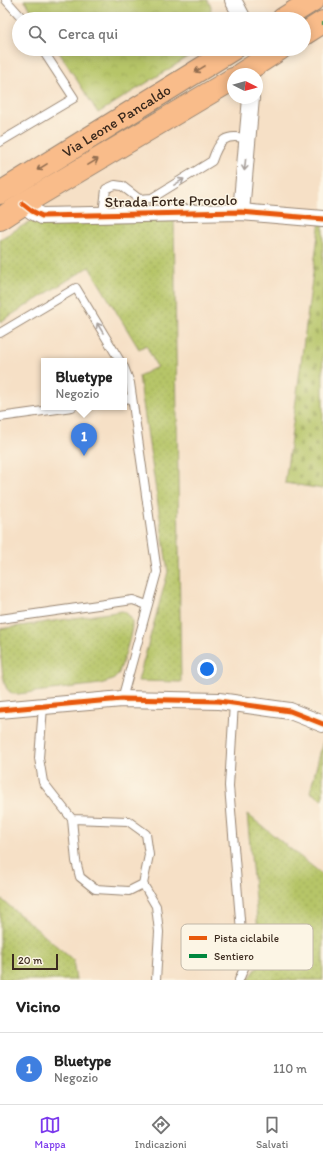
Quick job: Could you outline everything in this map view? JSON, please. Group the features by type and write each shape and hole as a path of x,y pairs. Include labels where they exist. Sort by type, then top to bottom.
{"main road":[{"path":"293,12 313,0"},
{"path":"311,30 323,22"},
{"name":"Via Leone Pancaldo","path":"0,193 222,56"},
{"name":"Via Leone Pancaldo","path":"250,68 264,56"},
{"name":"Via Leone Pancaldo","path":"0,219 227,83"}],"street":[{"path":"233,0 239,12"},
{"name":"Strada Forte Procolo","path":"241,212 251,104"},
{"name":"Strada Forte Procolo","path":"23,204 42,216 241,212 323,219"},
{"path":"0,708 43,707 122,699 219,701 290,711 323,724"}],"lane":[{"path":"6,0 17,12"},
{"path":"0,142 74,98 47,56"},
{"path":"103,214 106,189 115,185 122,186 139,199 152,198 212,161 216,147 222,141 236,136 248,139"},
{"path":"0,333 76,288 118,358"},
{"path":"122,699 157,572 128,399 130,383 127,375"},
{"path":"0,417 50,410"},
{"path":"0,619 133,600 148,605"},
{"path":"234,703 229,786 240,924"},
{"path":"43,707 39,758 43,782 72,819 76,861 80,877 95,889 129,891 143,884"},
{"path":"72,819 128,821 146,834 149,855 143,884 156,906 159,932 156,980"},
{"path":"239,980 243,970"}],"green space":[{"path":"24,0 207,0 211,6 211,12 33,12"},
{"path":"61,56 190,56 98,113"},
{"path":"174,216 181,682 138,681 168,572 139,376 157,367 146,345 139,349 89,267 0,322 0,239 31,221 50,218"},
{"path":"320,220 323,220 323,489 285,483"},
{"path":"122,611 130,616 132,627 120,670 118,675 113,680 100,684 18,694 12,693 7,689 2,669 0,629"},
{"path":"323,741 323,800 310,792"},
{"path":"247,814 323,875 323,980 248,980 255,970 313,970 313,924 257,924"},
{"path":"0,898 73,960 76,980 0,980"}],"cycle path":[{"path":"23,204 42,216 241,212 323,219"},
{"path":"0,710 122,699 219,701 290,711 323,724"}],"place":[{"name":"Bluetype","path":"84,456"}]}
